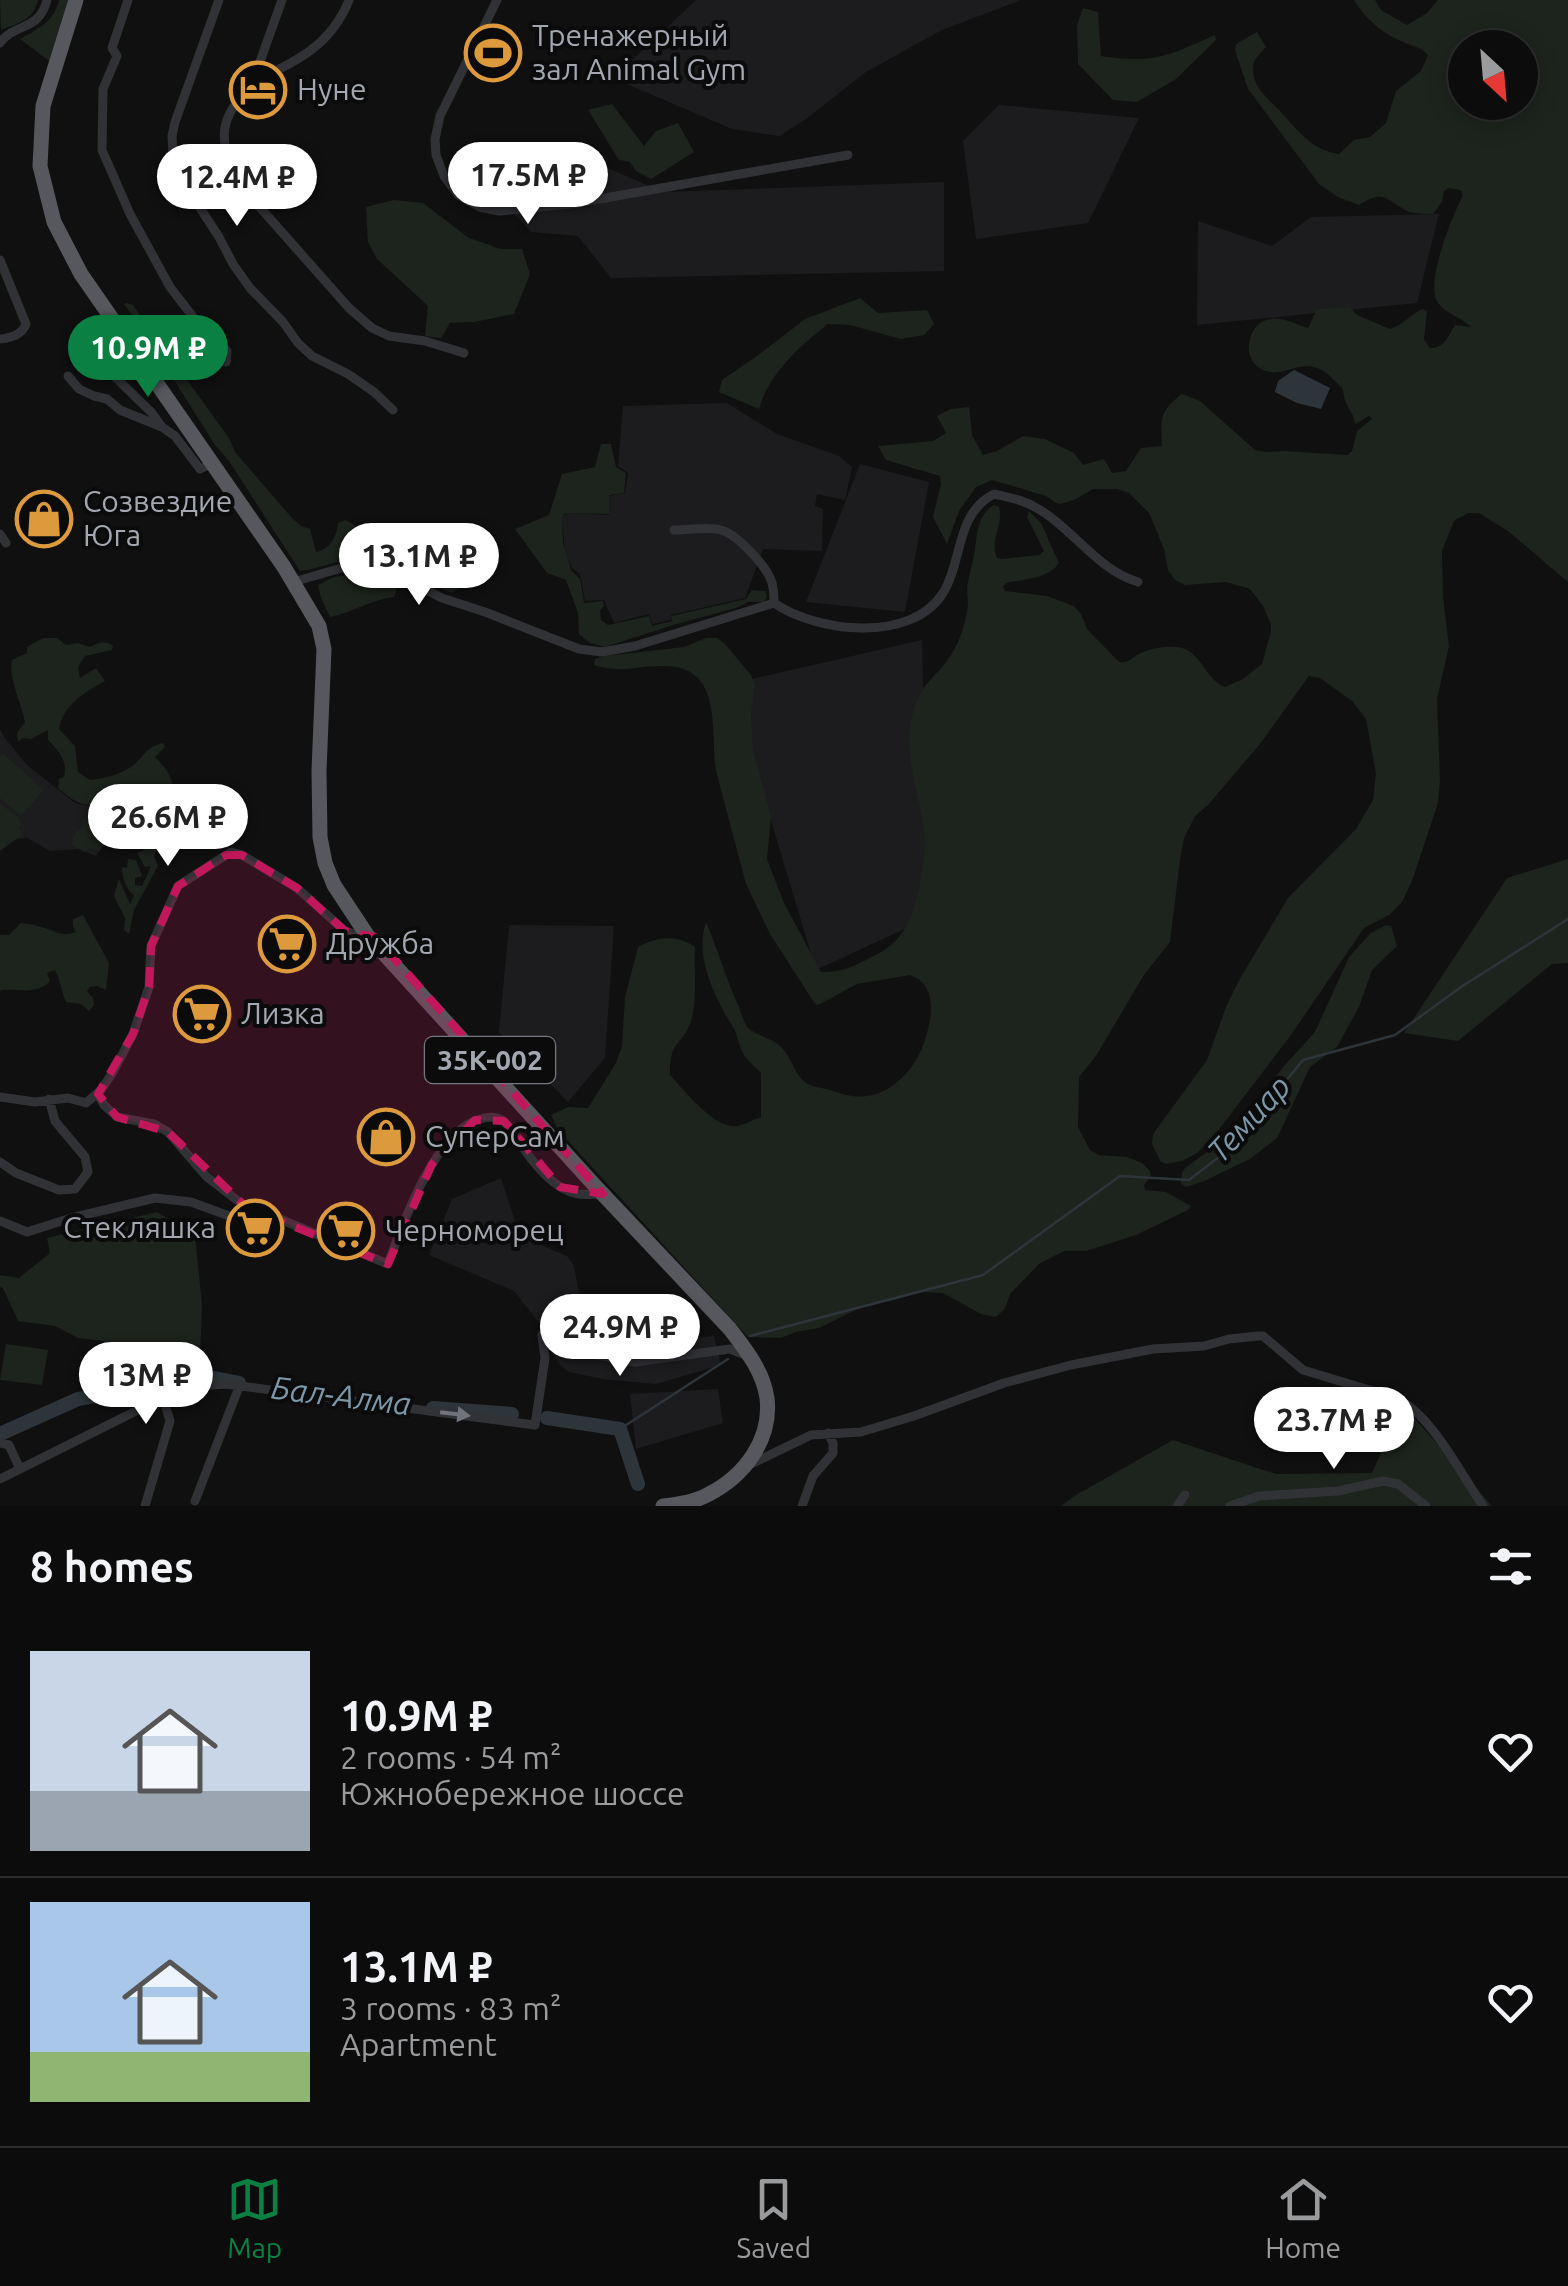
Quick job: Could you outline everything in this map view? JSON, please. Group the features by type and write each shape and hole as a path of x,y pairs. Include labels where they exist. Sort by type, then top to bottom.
{"highway":[{"path":"79,0 43,106 40,166 54,222 81,274 210,464"},
{"path":"79,0 50,97 46,126 48,184 58,218 99,293 298,577 324,624 329,648 324,842 337,881 369,933"},
{"name":"35К-002","path":"210,464 284,567 319,626 324,649 320,838 334,885 369,933 606,1192"},
{"path":"606,1192 753,1358 765,1376 770,1399 767,1433 750,1464 710,1496 673,1506"},
{"path":"663,1506 710,1494 741,1472 752,1458 766,1425 767,1400 753,1358"}],"street":[{"path":"0,43 40,18 47,0"},
{"path":"128,0 112,48 117,56 102,89 102,150 124,201 170,286 197,322 227,351 226,362"},
{"path":"219,0 172,136 183,182 241,276 298,344 374,392 393,410"},
{"path":"258,79 257,70 282,0"},
{"path":"348,0 338,25 324,41 258,79 231,108 224,145 248,195 349,308 372,328 389,336 464,352"},
{"path":"496,0 440,116 435,139 444,176 458,195 480,207 499,211 571,204 848,155"},
{"path":"0,260 26,324 18,334 0,339"},
{"path":"110,372 162,427"},
{"path":"68,376 79,389 107,399 120,410 175,436 200,469 210,464"},
{"path":"774,603 786,611 839,628 898,624 921,614 940,598 951,579 972,512 994,494 1033,506 1122,577 1138,582"},
{"path":"674,530 718,528 730,534 766,572 773,584 774,603"},
{"path":"298,577 345,568 390,571 442,598 578,649 602,652 635,646 774,603"},
{"path":"0,1097 34,1102 68,1098 86,1103 98,1094 133,1034 149,988 152,946 178,886 231,852 297,888 345,932 369,933"},
{"path":"98,1094 104,1106 117,1117 154,1124 168,1132 207,1177 247,1208 388,1264 432,1164 446,1143 476,1120 490,1116 504,1121 531,1160 560,1187 576,1194 606,1192"},
{"path":"0,1162 16,1173 59,1190 74,1189 88,1172 85,1157 55,1121 49,1099"},
{"path":"0,1221 26,1232 155,1198 191,1202 232,1217 247,1208"},
{"path":"0,1479 184,1387 226,1384 535,1425 544,1358 542,1335 551,1328 577,1352 634,1362 730,1348 753,1358"},
{"path":"750,1464 811,1435 861,1432 1004,1383 1071,1365 1153,1349 1204,1346 1263,1336 1303,1370 1408,1404 1440,1442 1483,1506"},
{"path":"193,1504 239,1387"},
{"path":"148,1505 170,1422 163,1398"},
{"path":"802,1506 813,1476 833,1453 828,1434"},
{"path":"0,1443 9,1444 20,1470"},
{"path":"1230,1506 1259,1496 1338,1491 1383,1481 1398,1484 1426,1506"},
{"path":"1177,1506 1185,1494"}],"highlighted area":[{"path":"226,855 242,855 297,888 345,931 375,937 603,1194 560,1187 504,1121 475,1120 432,1164 388,1264 247,1208 168,1132 117,1117 98,1094 133,1034 149,987 151,946 178,886"}],"shaded area":[{"path":"0,0 38,0 29,16 1,30"},
{"path":"59,0 74,0 53,64 20,39 49,19"},
{"path":"696,0 1021,0 942,30 866,72 779,136 732,129 613,78"},
{"path":"1354,0 1375,0 1381,10 1407,25 1427,13 1438,0 1568,0 1568,582 1508,531 1479,513 1468,513 1454,521 1442,551 1449,646 1437,699 1438,803 1412,881 1402,902 1389,915 1364,928 1291,1035 1214,1136 1197,1153 1166,1164 1152,1144 1153,1134 1207,1060 1238,982 1288,898 1356,829 1373,800 1376,774 1366,719 1352,701 1320,678 1309,676 1260,744 1195,816 1184,838 1170,942 1144,975 1096,1056 1079,1077 1078,1127 1090,1150 1142,1163 1151,1176 1145,1190 1166,1192 1191,1206 1188,1210 1136,1235 1086,1251 1064,1251 1040,1263 1010,1294 1005,1309 996,1317 981,1314 943,1293 921,1292 870,1303 819,1328 781,1338 748,1337 558,1130 551,1115 568,1107 588,1108 616,1063 622,1046 625,997 638,947 666,938 695,947 694,1010 689,1027 674,1048 670,1075 706,1112 731,1126 761,1117 761,1073 743,1053 708,976 703,949 706,922 747,1026 778,1044 799,1076 813,1086 864,1096 895,1084 911,1068 922,1048 930,1017 930,997 920,980 910,975 857,984 817,1005 813,1001 770,934 746,884 716,771 713,720 705,689 697,677 683,669 613,669 594,665 595,659 684,647 717,638 751,675 755,685 751,713 753,750 771,816 767,859 784,903 821,972 857,965 878,954 898,938 910,917 925,848 913,778 910,726 920,694 960,638 978,530 983,516 994,505 999,507 1000,514 997,558 1040,555 1044,551 1027,517 1029,511 1041,523 1059,563 1043,575 1006,583 1005,591 1047,596 1074,606 1087,629 1119,662 1155,648 1182,648 1225,687 1262,664 1271,625 1250,589 1226,582 1185,585 1175,580 1149,513 1129,493 1093,489 1061,504 992,480 976,487 959,511 947,544 933,517 940,476 886,460 878,446 933,441 946,433 937,416 969,407 972,435 983,455 1023,436 1045,439 1074,453 1083,465 1104,459 1112,473 1126,471 1141,448 1162,446 1163,416 1182,394 1200,401 1255,450 1348,455 1357,431 1372,419 1369,416 1355,424 1342,388 1321,370 1302,367 1276,372 1258,367 1250,355 1253,332 1263,321 1276,319 1308,328 1317,309 1350,307 1357,315 1390,329 1422,309 1427,311 1424,339 1430,348 1442,344 1455,325 1471,327 1441,307 1435,293 1437,265 1463,195 1460,190 1444,191 1433,214 1410,212 1379,197 1359,205 1338,197 1319,184 1248,89 1235,50 1236,44 1257,32 1266,47 1253,67 1260,89 1311,142 1339,154 1354,140 1370,137 1386,123 1396,91 1421,71 1428,55 1370,20"},
{"path":"1083,8 1098,12 1101,56 1148,58 1172,53 1215,35 1216,40 1176,79 1137,102 1113,100 1078,64 1077,25"},
{"path":"612,104 644,146 656,131 678,123 694,152 651,179 636,171 630,162 619,160 588,110"},
{"path":"999,105 1139,118 1088,223 976,239 963,141"},
{"path":"573,153 663,192 944,182 944,271 611,278 578,236 531,232 485,182"},
{"path":"448,164 457,166 477,189 472,194 461,190 448,173"},
{"path":"394,200 423,203 469,238 501,249 522,249 530,274 514,314 450,323 441,338 425,336 428,306 377,259 368,242 366,207"},
{"path":"1439,214 1417,303 1197,325 1198,221 1272,246 1311,217"},
{"path":"860,298 878,313 927,310 934,324 924,335 901,339 850,325 828,324 778,372 759,409 719,392 722,380 805,319"},
{"path":"124,304 133,305 229,438 235,452 292,518 310,529 316,552 329,545 338,523 346,520 356,526 386,529 416,566 458,589 452,593 394,566 369,560 348,560 300,571"},
{"path":"1294,370 1330,388 1321,409 1275,392 1278,381"},
{"path":"727,403 777,434 839,456 852,467 845,500 817,494 815,506 823,509 822,551 763,549 745,598 671,615 671,620 652,624 649,614 614,623 604,600 585,601 580,574 572,568 565,553 562,518 566,513 609,515 609,496 625,493 628,473 618,466 623,406"},
{"path":"601,444 611,444 616,467 626,473 624,493 609,495 609,514 565,513 562,518 563,543 571,570 580,579 584,603 603,601 601,620 608,625 649,616 652,626 672,621 671,616 746,599 752,590 765,591 764,602 748,602 605,647 590,643 579,634 578,613 566,580 547,573 515,529 549,515 562,474 595,467"},
{"path":"860,464 929,482 905,612 806,602"},
{"path":"360,574 390,579 397,588 394,597 330,617 318,585 334,577"},
{"path":"43,638 57,638 66,645 113,646 112,650 85,656 78,667 80,678 96,668 105,681 76,700 61,720 59,729 75,746 78,772 90,780 109,777 132,766 154,746 163,743 165,747 155,757 171,780 174,805 154,856 158,866 134,910 129,934 124,930 125,918 114,896 119,879 130,904 134,895 123,875 122,867 127,868 128,859 136,860 142,876 135,878 135,885 142,886 151,866 145,867 137,853 149,844 130,850 154,824 129,827 120,820 127,808 115,800 85,804 58,788 65,766 48,740 48,730 18,742 17,733 25,722 13,682 12,660"},
{"path":"922,640 928,918 816,970 730,684"},
{"path":"0,729 27,765 75,803 92,807 114,800 128,808 96,856 78,849 50,851 27,838 12,840 0,851"},
{"path":"4,754 44,790 21,816 0,798 0,756"},
{"path":"0,804 17,816 23,834 0,851"},
{"path":"98,815 104,818 104,831 99,834 105,842 100,851 90,848 85,852 72,845 73,836 83,826 82,820"},
{"path":"1568,859 1568,963 1552,964 1458,1041 1404,1033 1507,878"},
{"path":"83,915 109,963 106,990 97,986 87,991 94,1005 89,1011 81,1004 66,1002 55,970 47,973 50,981 45,986 0,993 0,935 9,935 21,923 70,934 76,932 73,919"},
{"path":"509,925 614,926 605,1058 568,1102 499,1032"},
{"path":"1391,926 1397,946 1372,970 1359,1007 1337,1047 1310,1067 1277,1138 1250,1159 1204,1181 1186,1187 1181,1184 1185,1168 1229,1136 1315,1032 1349,957 1371,933"},
{"path":"501,1178 520,1236 567,1256 574,1266 583,1314 592,1332 606,1341 631,1344 714,1336 721,1365 656,1384 569,1372 550,1350 545,1330 514,1291 429,1255 452,1199"},
{"path":"157,1212 195,1235 202,1305 200,1358 181,1364 169,1349 78,1338 55,1326 18,1321 0,1287 0,1275 19,1278 50,1253 47,1238"},
{"path":"6,1344 48,1350 42,1385 0,1380"},
{"path":"718,1389 723,1423 636,1449 630,1394"},
{"path":"1402,1404 1492,1506 1061,1506 1173,1440 1276,1474 1372,1473"}],"waterway":[{"name":"Темиар","path":"750,1336 983,1275 1120,1176 1189,1180 1232,1147 1303,1060 1395,1035 1461,987 1568,919"},
{"name":"Темиар","path":"620,1429 728,1359"},
{"name":"Бал-Алма","path":"0,1434 78,1399 202,1376 239,1383"},
{"name":"Бал-Алма","path":"433,1408 512,1414"},
{"name":"Бал-Алма","path":"547,1418 620,1429 638,1484"}],"place":[{"name":"Тренажерный зал Animal Gym","path":"493,53"},
{"name":"Нуне","path":"258,90"},
{"name":"Созвездие Юга","path":"44,519"},
{"name":"Дружба","path":"287,944"},
{"name":"Лизка","path":"202,1014"},
{"name":"СуперСам","path":"386,1137"},
{"name":"Стекляшка","path":"255,1228"},
{"name":"Черноморец","path":"346,1231"}]}
